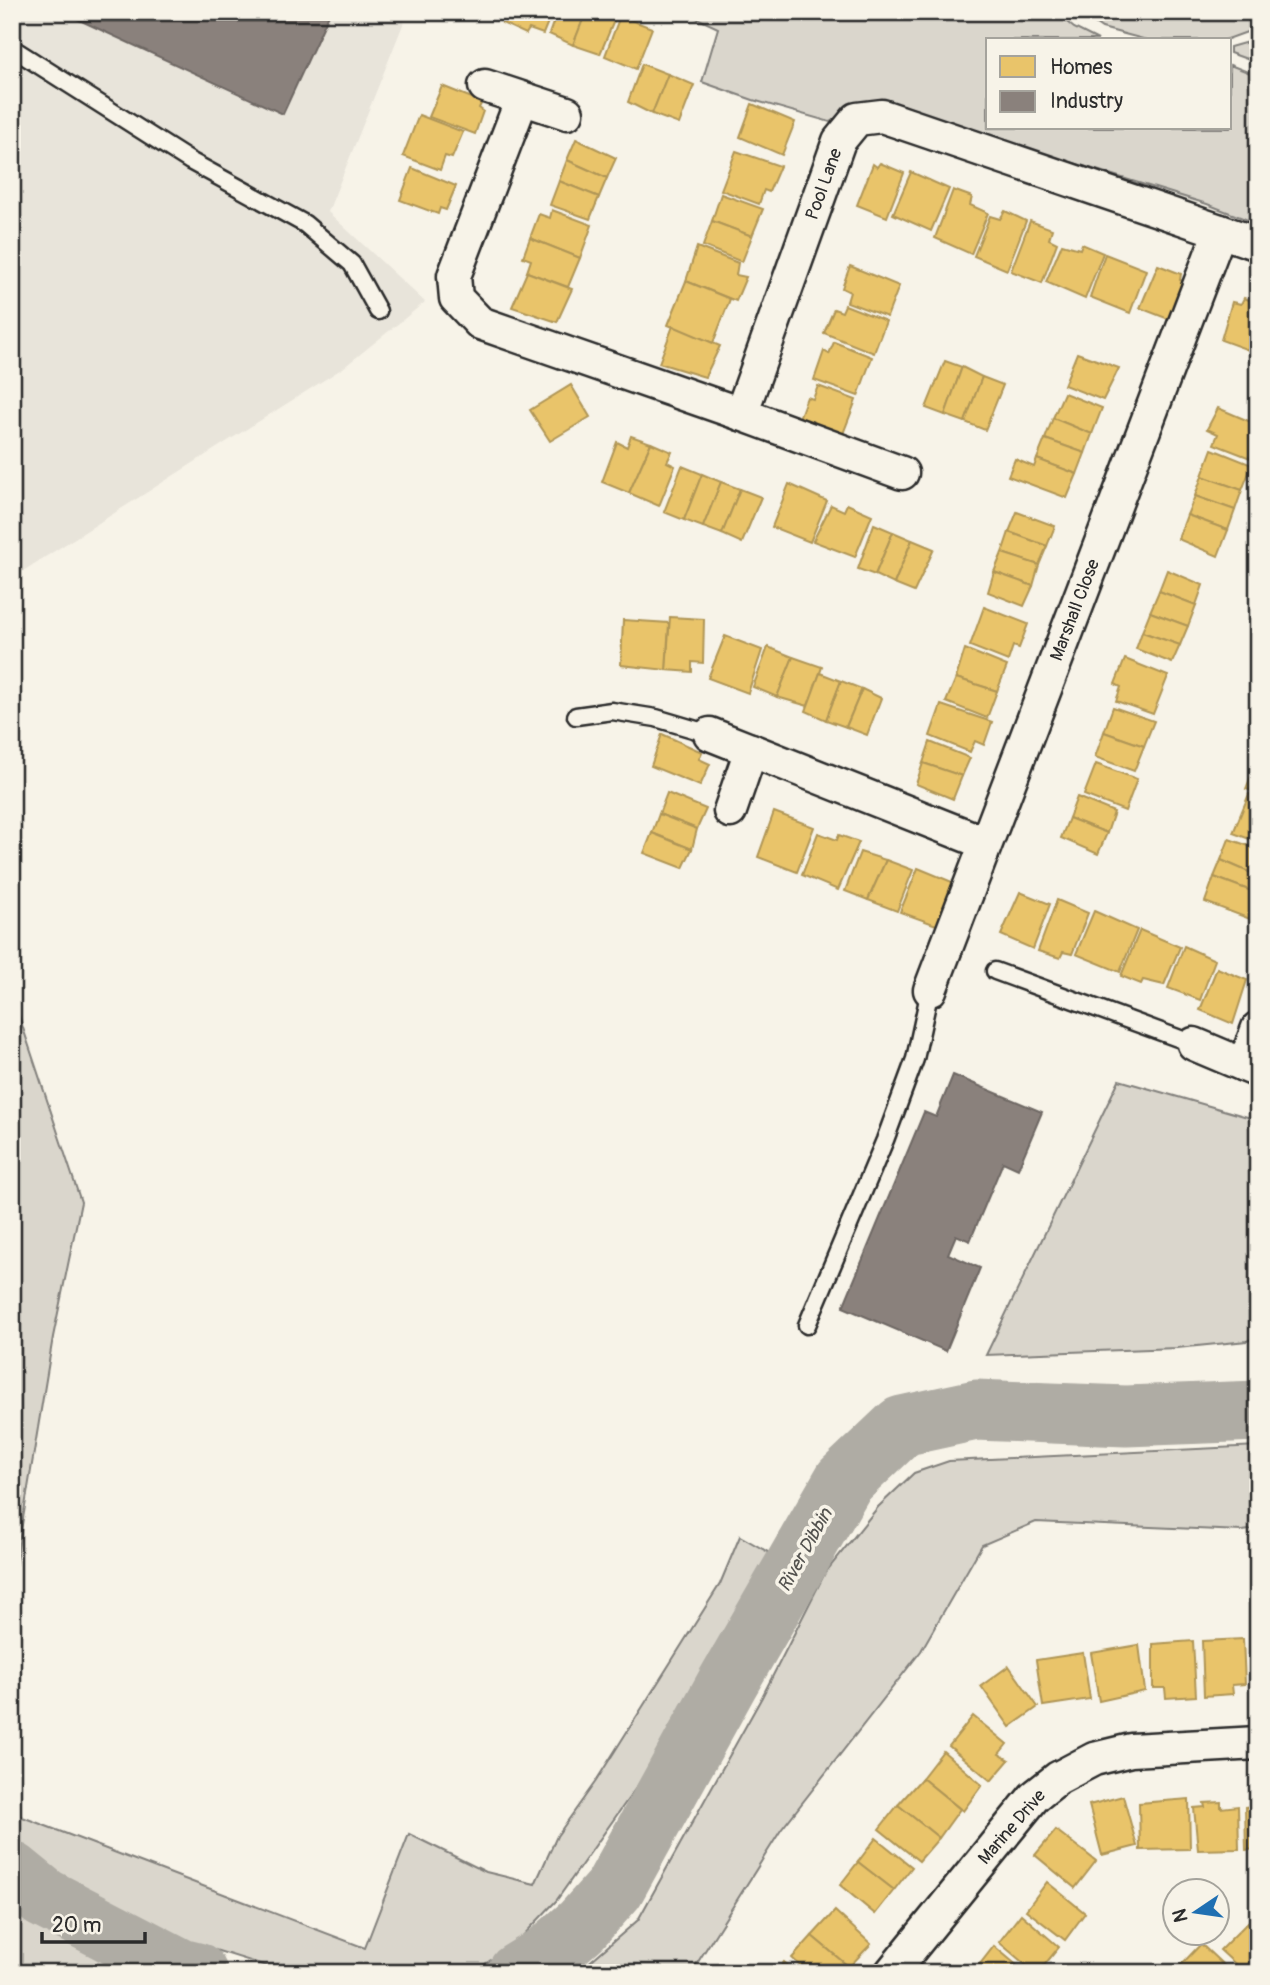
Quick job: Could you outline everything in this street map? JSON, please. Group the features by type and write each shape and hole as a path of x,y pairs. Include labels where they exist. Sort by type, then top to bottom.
{"street":[{"path":"485,86 567,113"},
{"path":"522,99 454,276 456,298 480,323 902,473"},
{"name":"Pool Lane","path":"740,414 839,141 857,119 882,116 1258,244"},
{"name":"Marshall Close","path":"930,990 1220,231"},
{"path":"710,734 985,843"},
{"path":"730,811 751,750"},
{"path":"1194,1044 1251,1068 1258,1028"},
{"name":"Marine Drive","path":"891,1973 1034,1797 1058,1778 1094,1759 1132,1750 1258,1743"}],"lane":[{"path":"12,48 190,161 305,224 352,264 378,311"},
{"path":"576,716 612,711 656,718 710,734"},
{"path":"995,971 1194,1044"},
{"path":"807,1325 885,1140 915,1059 930,990"}],"shaded area":[{"path":"12,12 408,12 328,212 425,302 343,368 12,578"},
{"path":"1055,12 1074,28 1094,38 986,38 986,130 1232,130 1232,66 1258,76 1258,224 1207,204 878,103 850,108 830,122 702,82 718,28 688,14"},
{"path":"1079,12 1258,12 1258,28 1230,38 1140,38 1102,28"},
{"path":"1258,39 1258,63 1232,54 1232,46"},
{"path":"12,995 81,1202 53,1337 12,1585"},
{"path":"1119,1080 1258,1120 1258,1336 1247,1341 1177,1348 986,1355"},
{"path":"1258,1446 1258,1529 1242,1531 1036,1522 982,1545 921,1651 781,1830 691,1973 577,1973 638,1920 762,1697 825,1573 878,1507 914,1473 949,1461"},
{"path":"740,1536 775,1556 714,1662 638,1785 556,1901 516,1943 482,1966 457,1973 298,1973 279,1970 161,1933 28,1862 12,1848 12,1813 365,1948 409,1834 486,1872 535,1884 557,1836 596,1781 720,1584"},
{"path":"12,1907 113,1966 132,1973 12,1973"}],"building: Homes":[{"path":"483,12 502,12 499,18"},
{"path":"506,12 552,12 543,34 529,29 526,34 502,23"},
{"path":"557,12 586,12 573,45 549,34"},
{"path":"586,12 607,12 616,16 600,54 573,45"},
{"path":"620,16 652,28 636,69 605,56"},
{"path":"642,64 668,74 652,114 628,102"},
{"path":"668,74 694,85 679,124 652,114"},
{"path":"442,86 482,102 479,108 483,111 475,134 429,117"},
{"path":"752,104 795,122 782,155 740,137"},
{"path":"419,115 463,132 452,158 445,156 440,170 403,156"},
{"path":"576,139 616,158 607,178 567,160"},
{"path":"736,151 780,166 769,192 764,190 759,204 721,190"},
{"path":"567,160 607,178 599,197 559,181"},
{"path":"880,163 904,173 887,217 857,205 873,164 877,167"},
{"path":"412,168 456,186 446,210 440,208 438,214 400,200"},
{"path":"911,172 949,189 931,231 893,214"},
{"path":"559,181 599,197 590,219 550,205"},
{"path":"953,190 972,197 970,205 988,213 971,254 935,238"},
{"path":"721,194 763,209 752,236 712,221"},
{"path":"552,210 592,225 580,258 530,238 539,214 550,218"},
{"path":"1005,211 1026,221 1007,270 974,256 990,216 1000,219"},
{"path":"712,221 752,236 742,262 703,246"},
{"path":"1030,221 1052,229 1049,239 1057,243 1042,283 1011,271"},
{"path":"530,238 580,258 568,287 527,272 531,260 523,257"},
{"path":"1062,244 1080,249 1082,244 1103,253 1085,299 1046,282"},
{"path":"697,247 738,263 736,275 746,277 736,301 686,281"},
{"path":"1105,254 1146,270 1130,313 1090,297"},
{"path":"1158,265 1181,274 1180,280 1187,282 1171,320 1140,308"},
{"path":"850,266 899,286 887,317 847,302 850,292 842,288"},
{"path":"527,272 572,289 557,322 512,307"},
{"path":"686,281 730,299 713,343 668,325"},
{"path":"1244,298 1258,303 1258,342 1254,352 1221,340 1232,302 1241,304"},
{"path":"845,305 886,321 874,353 824,333 834,309 842,312"},
{"path":"673,326 720,346 705,377 659,363"},
{"path":"834,342 872,357 858,396 814,380 824,351 829,354"},
{"path":"1077,353 1119,368 1103,400 1064,385"},
{"path":"945,361 962,367 945,415 926,408"},
{"path":"962,367 982,377 965,422 945,415"},
{"path":"982,377 1003,385 985,430 965,422"},
{"path":"571,385 590,417 550,441 530,410"},
{"path":"818,386 856,400 841,439 797,424 807,397 813,399"},
{"path":"1064,393 1102,408 1092,434 1053,418"},
{"path":"1218,408 1258,425 1258,461 1214,444 1218,434 1207,429"},
{"path":"1053,418 1092,434 1085,453 1045,439"},
{"path":"631,436 651,443 629,493 602,482 617,442 627,447"},
{"path":"1045,439 1085,453 1077,474 1037,459"},
{"path":"651,443 672,452 667,462 675,466 659,506 629,493"},
{"path":"1212,449 1252,465 1242,490 1202,476"},
{"path":"1015,459 1034,467 1037,459 1077,474 1067,498 1008,476"},
{"path":"682,466 702,474 684,520 664,512"},
{"path":"702,474 721,482 703,527 684,520"},
{"path":"1202,476 1242,490 1235,510 1195,496"},
{"path":"721,482 740,489 722,534 703,527"},
{"path":"789,484 827,501 810,542 772,527"},
{"path":"740,489 761,497 742,543 722,534"},
{"path":"1195,496 1235,510 1228,530 1187,515"},
{"path":"847,504 872,515 855,557 813,541 831,505 844,511"},
{"path":"1017,512 1055,526 1047,546 1009,532"},
{"path":"1187,515 1228,530 1218,556 1178,539"},
{"path":"874,524 893,532 875,575 858,569"},
{"path":"893,532 912,540 894,584 875,575"},
{"path":"1009,532 1047,546 1039,565 1002,553"},
{"path":"912,540 934,549 914,592 894,584"},
{"path":"1002,553 1039,565 1033,586 994,572"},
{"path":"1167,570 1203,585 1196,605 1159,591"},
{"path":"994,572 1033,586 1024,606 988,592"},
{"path":"1159,591 1196,605 1188,626 1150,612"},
{"path":"984,607 1028,624 1019,648 1013,646 1008,661 970,646"},
{"path":"1150,612 1188,626 1180,645 1142,632"},
{"path":"670,617 704,619 703,663 692,662 692,672 666,670"},
{"path":"623,620 669,623 666,670 621,665"},
{"path":"1142,632 1180,645 1172,663 1136,649"},
{"path":"725,636 762,650 748,693 708,678"},
{"path":"768,647 793,657 777,697 753,687"},
{"path":"965,649 1007,666 997,691 956,678"},
{"path":"793,657 822,667 808,706 777,697"},
{"path":"1125,659 1168,676 1153,714 1116,701 1121,687 1115,684"},
{"path":"820,673 841,681 826,720 806,711"},
{"path":"956,678 997,691 987,718 946,702"},
{"path":"841,681 862,689 846,727 826,720"},
{"path":"862,689 881,698 867,735 846,727"},
{"path":"941,705 992,722 984,745 975,741 970,752 930,736"},
{"path":"1113,707 1154,721 1144,746 1104,732"},
{"path":"1104,732 1144,746 1134,771 1095,757"},
{"path":"662,734 702,752 699,759 710,764 700,786 651,766"},
{"path":"930,742 970,758 962,776 923,763"},
{"path":"923,763 962,776 953,799 916,784"},
{"path":"1096,764 1137,779 1125,811 1084,795"},
{"path":"1256,764 1258,765 1258,793 1246,789"},
{"path":"667,793 706,809 697,829 659,814"},
{"path":"1249,794 1258,797 1258,842 1233,833"},
{"path":"1077,797 1114,812 1107,833 1069,818"},
{"path":"774,812 814,827 797,872 758,857"},
{"path":"659,814 697,829 692,849 652,833"},
{"path":"1069,818 1107,833 1098,854 1061,838"},
{"path":"652,833 692,849 683,868 644,853"},
{"path":"818,833 837,840 839,835 859,842 838,890 802,875"},
{"path":"1229,839 1258,849 1258,876 1221,860"},
{"path":"860,852 886,860 868,900 845,891"},
{"path":"886,860 913,870 897,911 868,900"},
{"path":"1221,860 1258,876 1258,887 1254,892 1214,877"},
{"path":"918,868 957,884 939,926 900,912"},
{"path":"1214,877 1254,892 1251,902 1256,905 1250,919 1205,902"},
{"path":"1020,892 1050,904 1033,949 1001,935"},
{"path":"1057,900 1088,913 1072,954 1063,952 1060,958 1038,951"},
{"path":"1094,911 1137,930 1120,972 1076,954"},
{"path":"1140,930 1180,947 1164,985 1143,980 1141,984 1121,976"},
{"path":"1184,946 1215,960 1200,1000 1168,988"},
{"path":"1217,968 1247,980 1233,1024 1200,1010"},
{"path":"1243,1639 1245,1684 1232,1685 1233,1694 1204,1696 1202,1641"},
{"path":"1193,1641 1196,1696 1166,1698 1165,1688 1153,1688 1153,1644"},
{"path":"1251,1644 1258,1644 1258,1688 1253,1688"},
{"path":"1139,1645 1145,1691 1099,1701 1091,1653"},
{"path":"1083,1653 1090,1699 1043,1706 1036,1660"},
{"path":"1009,1666 1038,1707 1010,1727 981,1686"},
{"path":"973,1716 1007,1744 999,1754 1009,1760 991,1781 949,1746"},
{"path":"943,1751 982,1785 963,1811 922,1778"},
{"path":"922,1778 960,1809 939,1838 898,1805"},
{"path":"1123,1796 1137,1846 1102,1855 1089,1805"},
{"path":"1255,1796 1258,1796 1258,1849 1246,1850 1245,1807 1254,1806"},
{"path":"1189,1799 1190,1849 1140,1850 1139,1803"},
{"path":"1221,1802 1221,1808 1238,1806 1239,1849 1198,1850 1194,1808 1205,1807 1204,1803"},
{"path":"898,1805 939,1838 919,1861 879,1829"},
{"path":"1056,1830 1096,1861 1075,1888 1035,1855"},
{"path":"876,1838 912,1867 894,1890 858,1862"},
{"path":"858,1862 894,1890 875,1914 840,1885"},
{"path":"1047,1882 1085,1913 1065,1940 1026,1910"},
{"path":"835,1911 871,1944 849,1967 812,1936"},
{"path":"1021,1914 1059,1947 1038,1973 999,1942"},
{"path":"1252,1918 1258,1923 1258,1960 1245,1973 1220,1950 1224,1946 1232,1946 1232,1938"},
{"path":"812,1936 849,1967 844,1973 808,1973 792,1958"},
{"path":"994,1946 1026,1973 973,1973"},
{"path":"1199,1946 1203,1946 1232,1973 1183,1973 1178,1968"},
{"path":"784,1962 796,1973 775,1973"}],"building: Industry":[{"path":"62,12 330,12 283,114"},
{"path":"953,1075 1042,1112 1018,1169 1003,1162 970,1241 956,1235 948,1254 980,1268 946,1351 843,1307 924,1112 936,1117"}],"waterway":[{"name":"River Dibbin","path":"518,1973 549,1954 582,1925 614,1889 728,1682 844,1481 902,1426 976,1410 1126,1416 1258,1411"},
{"name":"River Dibbin","path":"12,1872 44,1898 181,1969 197,1973"}]}
